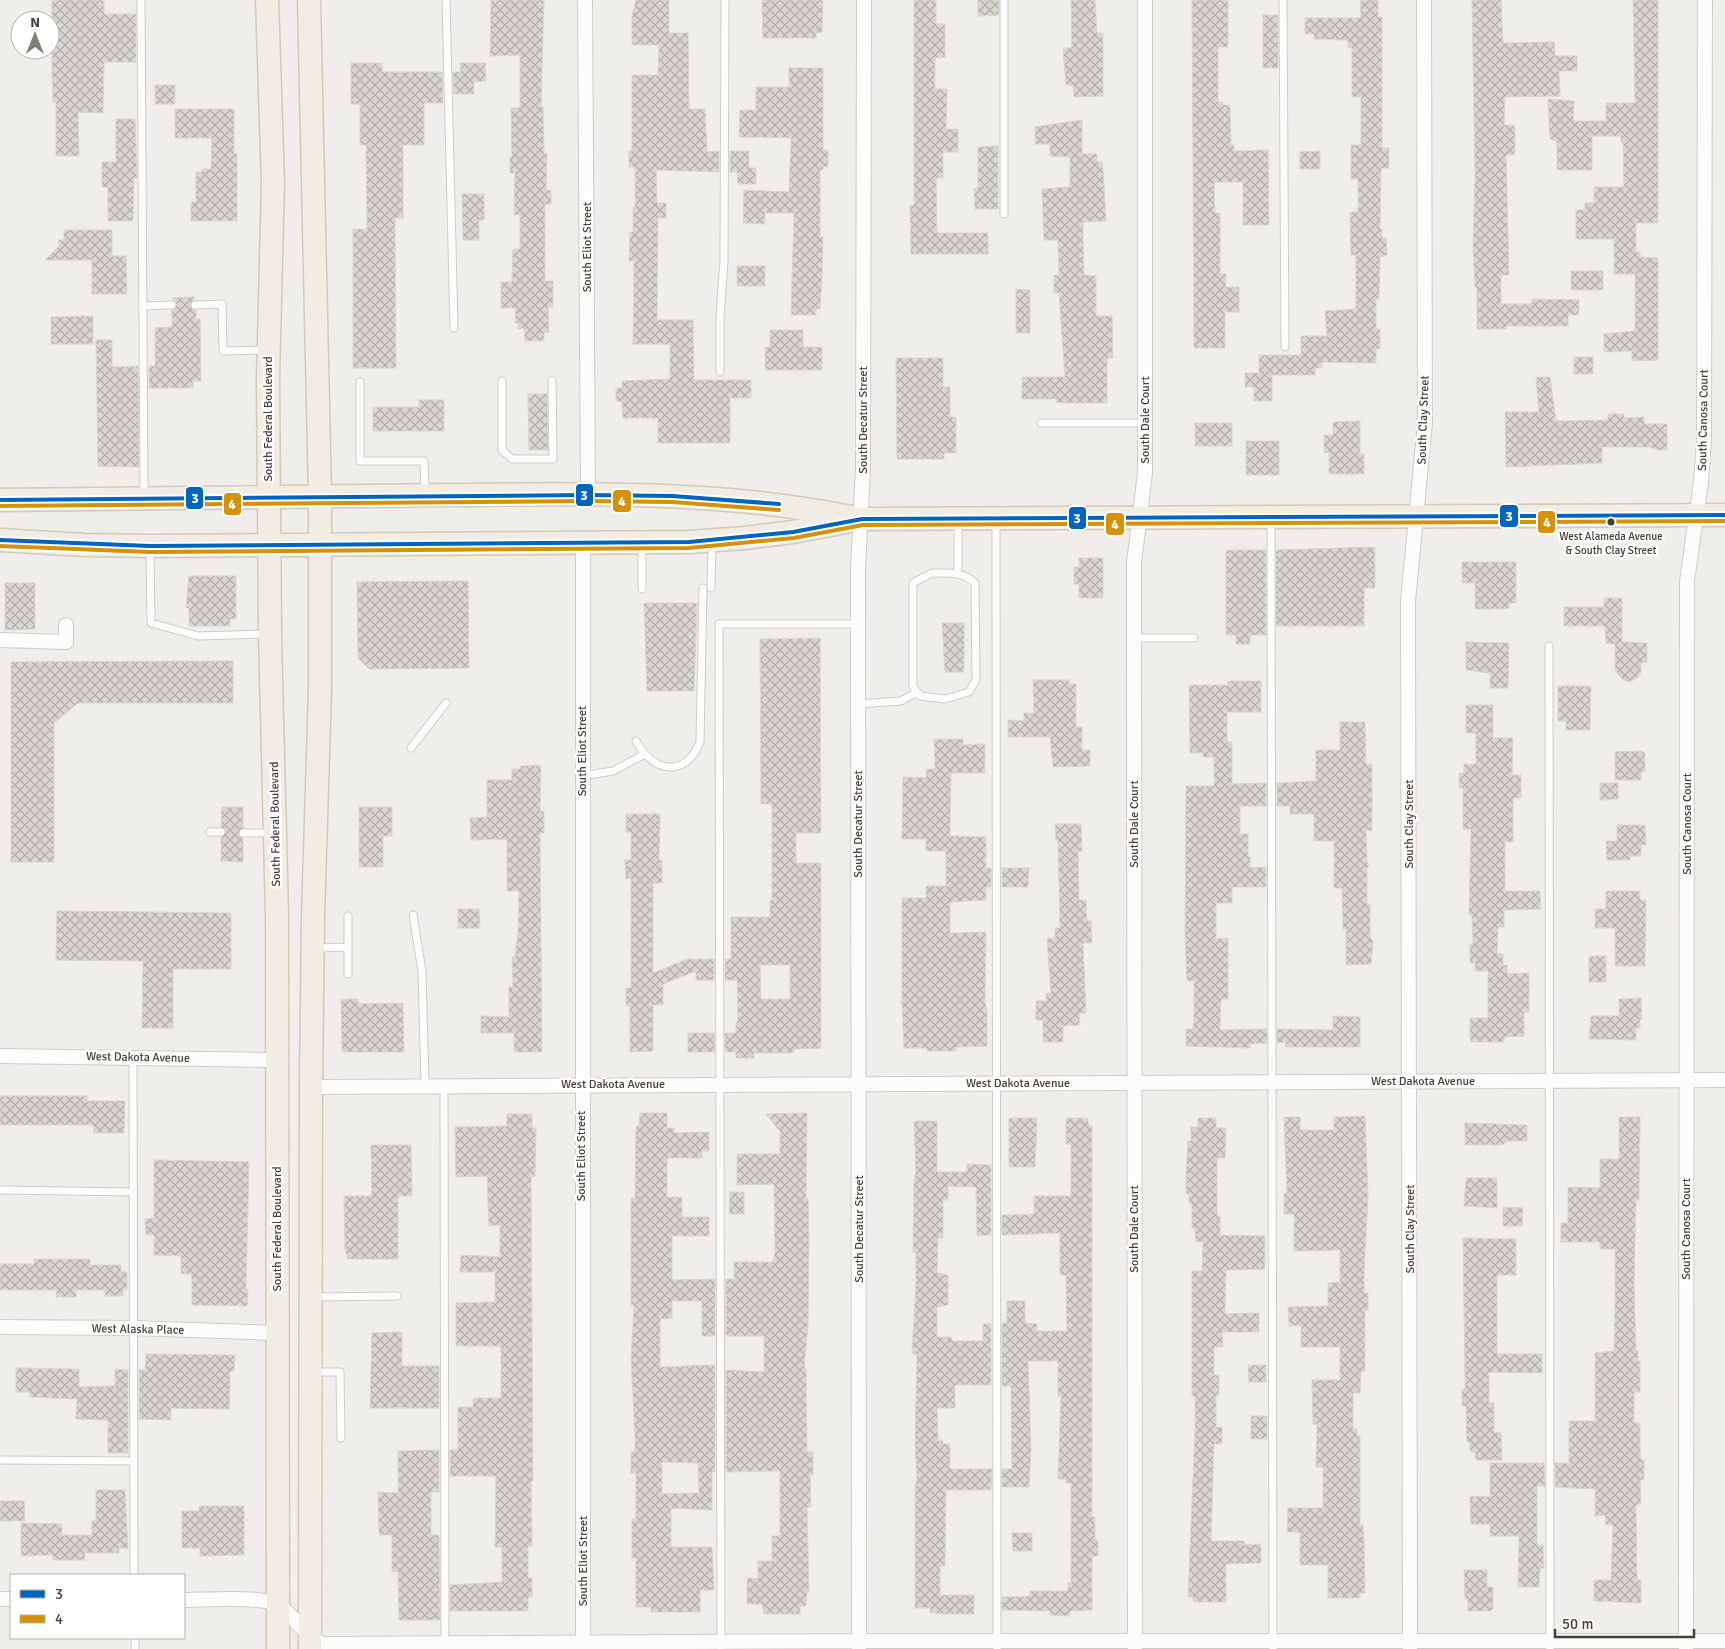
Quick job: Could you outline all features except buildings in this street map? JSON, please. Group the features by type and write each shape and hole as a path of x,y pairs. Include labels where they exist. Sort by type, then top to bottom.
{"main road":[{"name":"South Federal Boulevard","path":"267,0 273,183 268,350 268,496 276,833 278,1649"},
{"path":"309,0 320,496 320,689 311,1087 310,1644"},
{"path":"0,500 144,497 588,495 740,499 798,506 862,519"},
{"path":"0,540 85,545 150,546 583,544 712,541 793,532 862,519 1725,515"}],"street":[{"name":"South Eliot Street","path":"585,0 588,495"},
{"name":"South Decatur Street","path":"859,1645 858,569 862,519 864,0"},
{"name":"South Dale Court","path":"1135,1646 1134,564 1145,473 1145,0"},
{"name":"South Clay Street","path":"1410,1644 1408,601 1425,423 1424,0"},
{"name":"South Canosa Court","path":"1686,1645 1687,581 1704,440 1705,0"},
{"name":"South Eliot Street","path":"583,544 581,1085 583,1646"},
{"path":"0,640 66,642 66,625"},
{"name":"West Dakota Avenue","path":"0,1056 133,1056 276,1060"},
{"name":"West Dakota Avenue","path":"311,1087 1725,1080"},
{"name":"West Alaska Place","path":"0,1327 134,1328 277,1333"},
{"path":"185,1600 262,1600 279,1605 310,1644 445,1646 1686,1645 1725,1641"}],"lane":[{"path":"141,0 144,497"},
{"path":"446,0 454,328"},
{"path":"720,372 720,316 724,261 725,0"},
{"path":"1004,0 1004,214"},
{"path":"1283,0 1285,347"},
{"path":"196,305 222,304 223,351 268,350"},
{"path":"144,306 172,305"},
{"path":"502,381 502,450 512,459 553,459 552,380"},
{"path":"360,382 360,461 424,461 425,496"},
{"path":"1041,423 1145,423"},
{"path":"1271,518 1274,1645"},
{"path":"958,519 958,573"},
{"path":"996,519 997,1645"},
{"path":"711,588 712,541"},
{"path":"642,542 642,589"},
{"path":"150,546 151,623 198,636 270,634"},
{"path":"932,573 958,573 967,575 975,583 976,680 969,692 945,699 920,696 913,687 913,583 932,573"},
{"path":"636,741 643,755 656,764 671,767 685,764 696,754 700,742 703,588"},
{"path":"721,1645 719,624 858,624"},
{"path":"1134,638 1194,638"},
{"path":"1549,646 1550,1645"},
{"path":"858,704 901,701 917,692"},
{"path":"411,748 446,703"},
{"path":"582,776 613,771 643,755"},
{"path":"210,832 221,832"},
{"path":"243,833 276,833"},
{"path":"413,914 422,971 425,1085"},
{"path":"348,916 348,974"},
{"path":"313,948 347,947"},
{"path":"133,1056 134,1574"},
{"path":"444,1085 445,1646"},
{"path":"0,1190 134,1192"},
{"path":"311,1297 397,1296"},
{"path":"311,1372 340,1372 341,1438"},
{"path":"0,1460 134,1461"}],"transit line":[{"name":"3","path":"0,500 588,495 672,496 779,504"},
{"name":"4","path":"0,506 588,501 672,502 779,510"},
{"name":"3","path":"0,540 150,546 689,542 793,532 862,519 1725,515"},
{"name":"4","path":"0,546 150,552 689,548 794,538 863,525 1725,521"}],"place":[{"name":"West Alameda Avenue & South Clay Street","path":"1611,522"}]}
